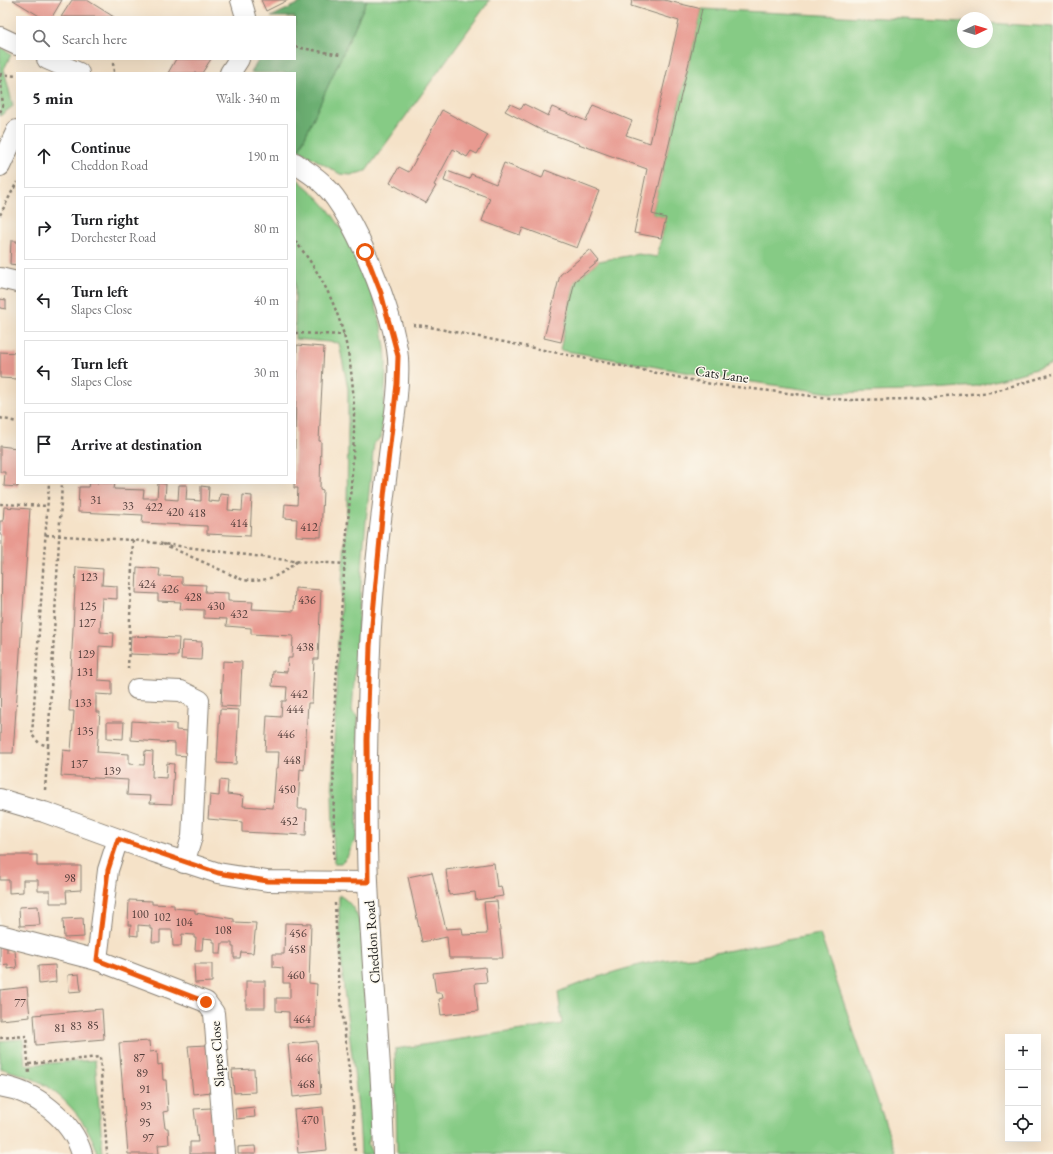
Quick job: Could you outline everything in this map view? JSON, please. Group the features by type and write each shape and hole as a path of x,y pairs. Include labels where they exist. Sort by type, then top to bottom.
{"street":[{"path":"241,0 246,16"},
{"path":"0,37 16,45"},
{"path":"42,72 48,60"},
{"path":"50,60 77,72"},
{"path":"231,72 238,60"},
{"path":"0,166 16,132"},
{"name":"Cheddon Road","path":"296,164 324,184 340,204 365,252 381,293 398,356 397,384 384,496 370,646 367,740 368,882 378,1025 384,1154"},
{"path":"0,278 16,282"},
{"path":"137,689 181,691 199,700 192,837 184,863"},
{"path":"0,799 44,812 184,863 218,873 267,881 368,882"},
{"path":"97,960 108,870 118,839"},
{"name":"Slapes Close","path":"0,935 97,960 206,1002 214,1013 225,1154"},
{"path":"0,1086 20,1091 59,1116 71,1133 82,1154"}],"path":[{"path":"296,47 341,55"},
{"path":"113,63 114,72"},
{"path":"0,112 3,106 0,74 16,76"},
{"path":"0,216 16,184"},
{"path":"46,535 133,540 297,561 345,564 355,426 351,365 345,335 332,300 314,267 296,242"},
{"name":"Cats Lane","path":"391,328 407,324 425,326 711,384 846,400 913,399 992,392 1053,374"},
{"path":"296,333 345,335"},
{"path":"0,418 16,422"},
{"path":"48,746 38,743 32,735 49,484"},
{"path":"44,812 62,484"},
{"path":"0,504 48,506"},
{"path":"133,540 127,686 137,689"},
{"path":"160,543 243,580 254,581 270,579 281,574 297,561"},
{"path":"0,1038 26,1036 31,1097"},
{"path":"29,1064 100,1057 107,1154"}],"green space":[{"path":"306,0 367,0 299,150 296,148 296,72 252,72 258,60 296,60 296,16 273,16"},
{"path":"367,0 490,0 366,171 351,175 340,174 299,150"},
{"path":"702,9 957,22 957,48 993,48 993,23 1053,27 1053,364 977,386 905,391 831,393 702,375 560,350 575,281 599,261 638,254 657,257 666,218 652,214"},
{"path":"0,46 11,55 4,69 13,106 0,116"},
{"path":"296,178 324,204 339,224 349,242 368,283 381,325 385,345 385,392 381,438 374,443 364,541 352,711 358,718 357,836 347,857 341,863 334,863 332,796 338,641 347,509 348,389 339,343 296,339"},
{"path":"339,895 351,905 362,928 373,1079 373,1125 368,1144 372,1154 361,1154 356,1089 341,960"},
{"path":"820,934 896,1154 397,1154 395,1049 562,1024 558,992 590,980 624,969 658,961 692,957"},
{"path":"23,1039 25,1065 95,1060 103,1154 98,1154 90,1134 78,1116 55,1092 36,1080 0,1068 0,1041"}],"building":[{"path":"13,0 62,0 53,16 39,16"},
{"path":"72,0 87,0 112,16 62,16"},
{"path":"261,0 288,0 266,11"},
{"path":"632,0 664,0 702,9 652,214 666,218 661,238 634,233 647,169 543,131 505,111 510,104 521,109 524,104 548,116 552,107 586,121 593,105 632,121 626,135 650,143 679,21 631,6"},
{"path":"175,60 210,60 203,72 169,72"},
{"path":"442,110 488,135 477,154 471,151 467,157 453,149 434,185 436,186 426,203 390,183 399,167 409,172"},
{"path":"504,163 542,178 545,170 599,191 577,248 523,228 520,235 482,221 490,198 444,181 447,171 469,179 471,174 496,184"},
{"path":"11,241 16,241 16,265 10,264"},
{"path":"590,250 599,261 575,281 561,342 544,338 560,275"},
{"path":"0,299 6,300 6,309 0,308"},
{"path":"297,345 324,347 319,441 321,441 320,489 323,490 321,537 296,536 297,519 284,518 285,504 297,505 298,488 294,488 294,484 296,484"},
{"path":"0,352 16,353 16,379 0,378"},
{"path":"0,446 16,448 16,484 18,484 18,487 4,486 5,472 0,472"},
{"path":"89,484 115,484 114,489 144,490 143,498 157,498 158,484 166,484 165,499 178,500 179,485 187,485 186,500 201,501 201,486 209,487 208,501 219,502 220,494 229,495 228,510 242,511 243,495 252,496 250,536 207,534 207,526 142,523 143,515 78,512 79,487 88,487"},
{"path":"4,507 30,509 13,753 0,753 2,535 0,535 0,521 3,521"},
{"path":"76,567 103,569 102,585 117,586 117,599 102,598 100,632 114,633 113,647 99,646 98,680 112,681 112,695 96,694 96,712 100,712 97,752 129,754 129,764 144,765 145,751 153,752 152,777 166,778 167,763 174,764 172,804 150,803 151,796 127,795 128,780 61,776 63,750 71,751 74,711 69,711"},
{"path":"137,567 160,569 159,576 182,577 182,584 206,585 205,592 228,593 228,601 253,602 252,609 294,611 295,588 321,590 318,659 314,659 312,703 308,703 304,770 300,769 298,809 307,809 306,835 242,832 242,822 208,819 210,795 219,796 220,780 228,781 227,794 244,796 243,806 273,808 276,768 278,768 279,752 265,752 267,716 281,717 282,701 286,701 287,687 272,686 273,671 287,672 288,658 292,658 293,636 251,634 251,628 226,626 227,619 204,618 204,610 180,609 181,602 158,601 158,594 136,593"},
{"path":"131,636 179,638 178,656 130,654"},
{"path":"182,641 202,642 201,660 181,659"},
{"path":"223,661 242,662 240,707 221,706"},
{"path":"220,709 239,710 236,764 217,763"},
{"path":"132,721 176,724 176,730 188,731 187,756 175,755 175,743 131,740"},
{"path":"107,722 124,722 123,739 107,738"},
{"path":"0,855 37,855 37,866 81,866 81,890 66,891 67,903 50,903 50,891 38,891 38,880 23,880 23,892 9,893 9,880 0,880"},
{"path":"494,863 497,887 501,886 503,896 476,900 475,892 449,895 446,870"},
{"path":"432,872 446,929 462,928 463,935 487,934 484,902 497,901 503,958 449,958 447,937 422,942 408,877"},
{"path":"129,900 152,901 152,904 174,905 174,908 195,910 195,913 234,919 234,922 256,923 253,953 241,952 240,958 234,958 234,947 232,947 232,943 222,943 221,954 215,954 215,942 213,942 213,939 203,938 202,950 195,950 196,938 194,938 194,935 182,934 181,946 173,946 172,930 160,930 160,942 152,942 153,929 150,929 150,926 138,925 138,936 130,935 131,925 128,925"},
{"path":"38,906 40,925 20,926 19,907"},
{"path":"83,918 84,937 64,938 63,919"},
{"path":"285,923 311,924 309,983 317,984 315,1028 289,1027 289,1012 276,1011 276,998 290,998 290,983 283,983 283,968 273,967 273,954 284,954"},
{"path":"0,946 7,946 7,952 15,951 17,968 8,969 8,964 0,965"},
{"path":"194,964 212,964 212,982 195,983"},
{"path":"55,965 56,982 39,984 38,966"},
{"path":"485,967 487,982 475,983 478,1011 441,1015 439,999 443,998 442,993 436,993 433,973"},
{"path":"79,974 81,991 69,992 68,975"},
{"path":"246,981 265,981 265,1008 246,1008"},
{"path":"27,987 30,1017 0,1020 0,990"},
{"path":"102,1009 104,1039 36,1045 34,1015"},
{"path":"149,1041 150,1052 157,1051 158,1065 162,1064 163,1080 166,1080 168,1111 163,1112 165,1128 168,1128 169,1144 158,1145 159,1154 128,1154 119,1043"},
{"path":"317,1041 321,1094 293,1097 288,1044"},
{"path":"206,1045 211,1092 193,1094 188,1046"},
{"path":"254,1069 255,1092 234,1093 232,1070"},
{"path":"254,1107 255,1117 236,1119 235,1109"},
{"path":"323,1107 327,1150 298,1153 294,1110"},
{"path":"211,1108 215,1154 190,1154 190,1142 198,1142 194,1109"},
{"path":"255,1146 256,1154 238,1154 238,1147"}],"route":[{"path":"206,1002 97,960 100,948 108,870 118,839 184,863 218,873 267,881 368,882 367,740 370,646 384,496 397,384 398,356 381,293 365,252"}]}
